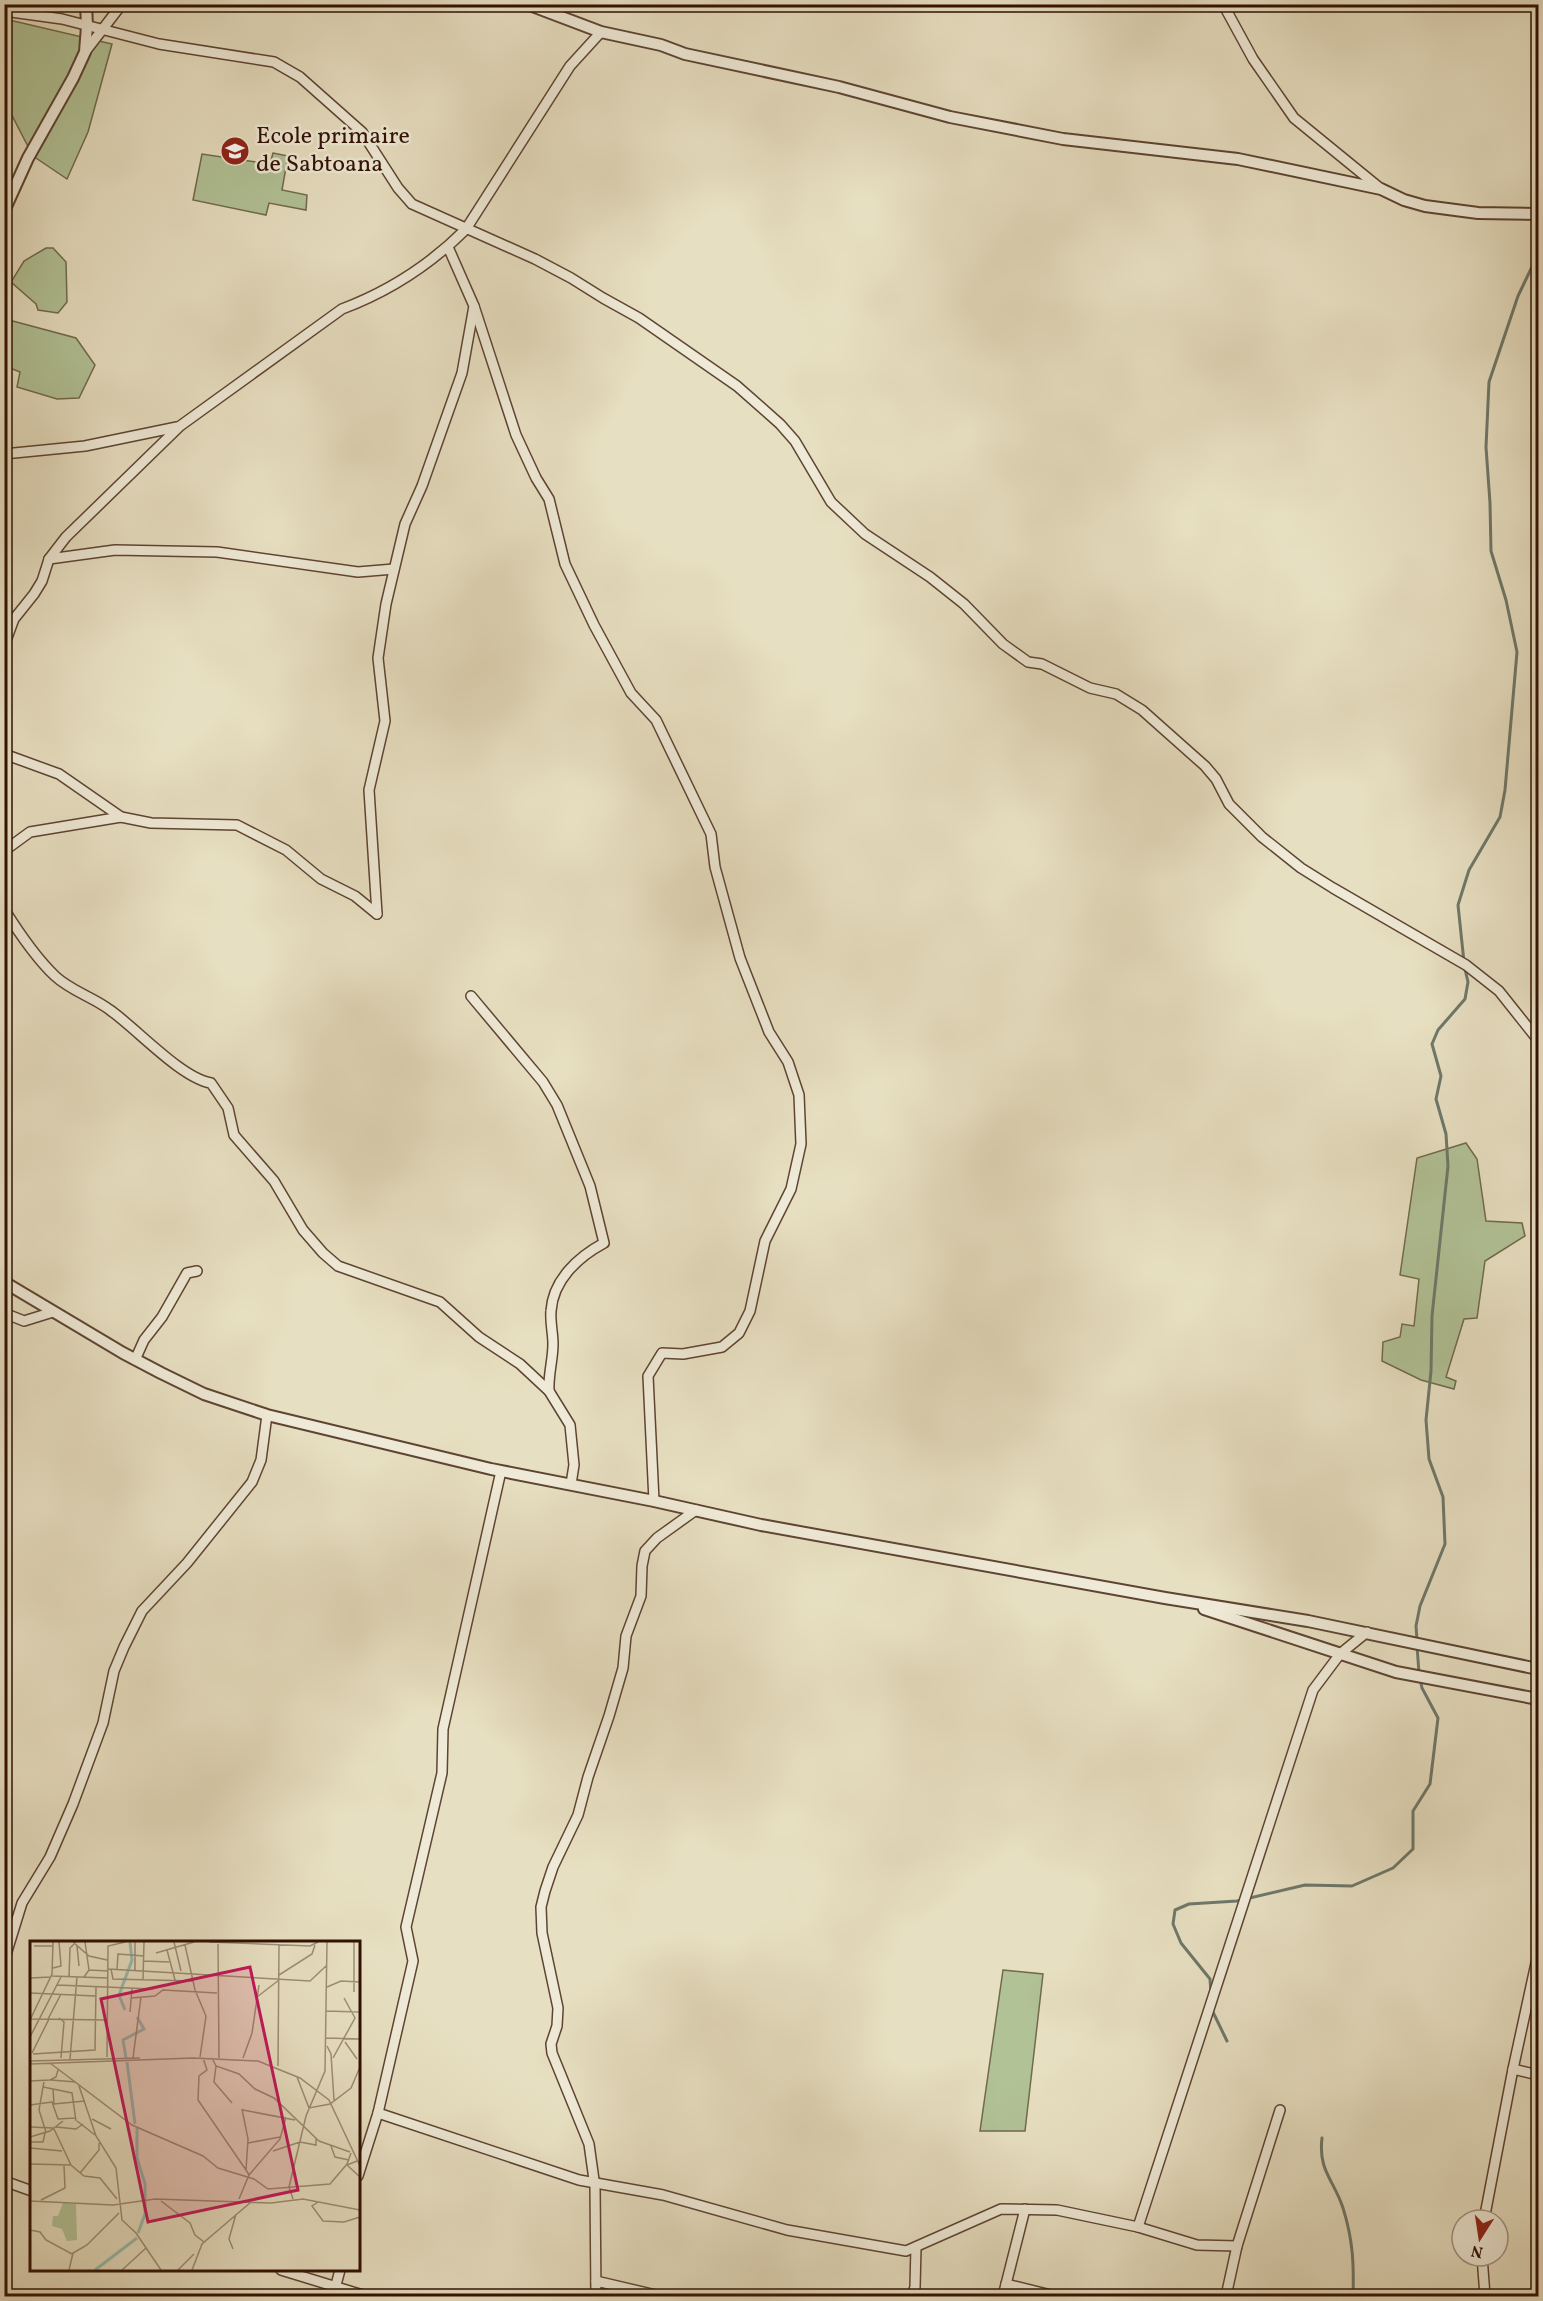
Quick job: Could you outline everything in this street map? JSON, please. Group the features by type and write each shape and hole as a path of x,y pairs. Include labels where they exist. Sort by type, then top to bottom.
{"street":[{"path":"85,52 86,4"},
{"path":"4,211 28,158 85,52 122,4"},
{"path":"527,4 601,32 661,45 685,54 839,87 950,117 1063,139 1238,159 1381,189"},
{"path":"1223,4 1253,59 1294,118 1381,189 1404,200 1425,206 1478,213 1539,214"},
{"path":"4,11 62,19 159,44 274,62 288,69 362,132 398,188 412,204 571,278 639,318 737,386 780,424 795,441 831,502 865,534 930,577 964,604 1003,644 1028,662 1042,664 1090,688 1116,694 1143,710 1205,766 1216,778 1229,804 1262,837 1301,868 1466,965 1499,992 1539,1040"},
{"path":"4,646 14,619 34,594 42,581 49,559 66,537 180,426 342,309 373,297 418,271 466,229 570,66 601,32"},
{"path":"448,247 474,306 516,435 536,478 549,499 565,564 594,625 631,693 656,720 711,834 715,867 740,958 769,1032 788,1062 799,1095 801,1144 791,1189 765,1241 750,1311 739,1334 722,1347 690,1353 662,1353 648,1376 654,1501"},
{"path":"4,851 30,832 121,817 151,823 237,825 286,850 321,879 355,896 377,914 369,790 385,721 378,658 386,604 405,524 422,486 462,373 474,306"},
{"path":"4,454 86,446 180,426"},
{"path":"49,559 115,550 217,552 358,572 394,569"},
{"path":"4,754 58,774 121,817"},
{"path":"4,909 34,953 57,978 109,1009 182,1069 202,1081 211,1083 228,1108 234,1135 274,1181 313,1243 338,1266 440,1302 479,1337 520,1364 549,1391 570,1425 574,1465 571,1484"},
{"path":"471,996 543,1082 557,1106 590,1186 604,1243 591,1249 569,1269 556,1288 551,1309 553,1346 549,1391"},
{"path":"135,1360 144,1340 162,1317 187,1274 197,1270"},
{"path":"4,1282 135,1360 204,1394 267,1415 501,1471 898,1551 1308,1621 1539,1669"},
{"path":"4,1313 24,1321 53,1312"},
{"path":"4,1961 22,1903 50,1857 73,1804 103,1723 114,1671 124,1647 142,1611 187,1563 252,1482 261,1460 267,1415"},
{"path":"360,2170 378,2113 413,1960 406,1927 442,1773 443,1730 501,1471"},
{"path":"596,2296 595,2182 586,2132 552,2053 551,2044 557,2026 558,2008 542,1933 541,1907 553,1867 579,1815 588,1778 620,1678 626,1636 641,1596 645,1551 657,1538 696,1510"},
{"path":"1178,1600 1396,1672 1539,1699"},
{"path":"1138,2227 1313,1690 1340,1654 1367,1632"},
{"path":"1486,2208 1513,2069 1539,1954"},
{"path":"1513,2069 1539,2075"},
{"path":"1226,2296 1238,2246 1280,2110"},
{"path":"378,2113 579,2180 663,2195 787,2230 906,2251 1001,2209 1057,2210 1138,2227 1197,2245 1238,2246"},
{"path":"4,2181 30,2190"},
{"path":"1003,2296 1025,2209"},
{"path":"912,2296 915,2287 916,2247"},
{"path":"1483,2268 1485,2296"},
{"path":"283,2271 334,2292 366,2296"},
{"path":"334,2292 340,2271"},
{"path":"596,2281 660,2296"},
{"path":"1006,2284 1055,2296"}],"green space":[{"path":"5,19 112,44 88,132 67,179 33,156 5,102"},
{"path":"273,153 288,156 282,190 307,195 306,210 269,203 266,215 193,200 202,154 270,164"},
{"path":"46,248 53,248 66,262 67,302 58,313 38,310 36,304 11,282 24,261"},
{"path":"9,320 76,338 95,365 79,398 57,399 17,387 20,372 5,366 5,336"},
{"path":"1466,1143 1477,1159 1486,1221 1522,1223 1525,1236 1485,1261 1477,1318 1464,1319 1446,1377 1456,1381 1454,1389 1421,1380 1382,1361 1383,1342 1400,1337 1402,1324 1414,1326 1419,1279 1400,1275 1417,1158"},
{"path":"1003,1970 1043,1974 1025,2131 980,2131"}],"waterway":[{"path":"1464,962 1458,905 1469,870 1500,817 1505,790 1517,652 1506,600 1491,551 1486,447 1489,382 1518,296 1538,254"},
{"path":"1417,1640 1416,1626 1420,1606 1445,1544 1443,1497 1429,1459 1426,1420 1431,1371 1432,1316 1448,1166 1446,1134 1436,1099 1441,1076 1432,1044 1438,1030 1465,999 1468,982 1465,969"},
{"path":"1417,1646 1419,1673"},
{"path":"1211,1993 1210,1979 1181,1943 1173,1924 1175,1910 1189,1904 1237,1901 1305,1885 1352,1886 1393,1868 1413,1849 1413,1811 1430,1784 1438,1718 1422,1688 1420,1679"},
{"path":"1211,2008 1227,2041"},
{"path":"1322,2138 1322,2159 1343,2208 1351,2241 1353,2296"}],"place":[{"name":"Ecole primaire de Sabtoana","path":"235,151"}]}
